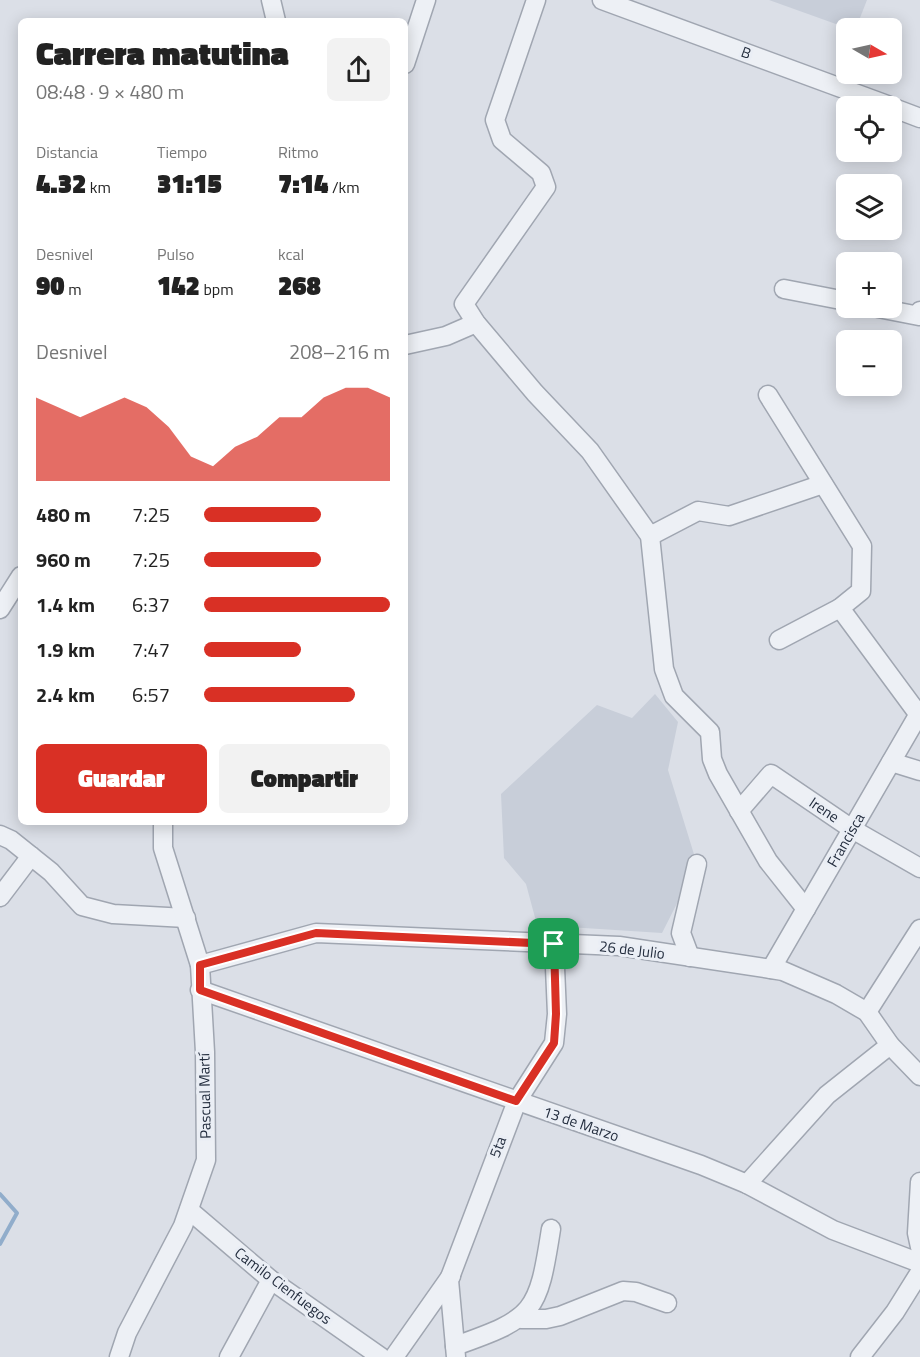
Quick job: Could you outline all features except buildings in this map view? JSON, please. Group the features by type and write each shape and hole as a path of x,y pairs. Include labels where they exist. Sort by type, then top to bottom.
{"street":[{"path":"271,0 274,18"},
{"path":"408,55 426,0"},
{"path":"536,0 495,120 501,140 541,173 546,187 464,304 476,323 535,393 590,451 650,536 664,669 674,696 710,732 712,759 739,811 768,861 806,909"},
{"name":"B","path":"602,0 861,96"},
{"name":"B","path":"902,111 920,118"},
{"path":"784,289 836,299"},
{"path":"902,311 919,313"},
{"path":"408,344 446,336 476,323"},
{"path":"768,396 862,546 861,591 840,608 779,640"},
{"path":"650,536 698,511 729,516 823,484"},
{"path":"0,609 18,581"},
{"path":"840,608 919,713"},
{"name":"Francisca","path":"771,969 919,713"},
{"path":"891,762 920,771"},
{"name":"Irene","path":"739,811 771,774 852,829 920,868"},
{"name":"Pascual Martí","path":"119,1357 127,1333 183,1226 206,1160 205,1052 200,965 163,848 163,825"},
{"path":"0,834 51,872 82,906 113,914 186,918"},
{"path":"0,897 31,856"},
{"path":"690,957 681,933 697,864"},
{"path":"867,1012 920,929"},
{"name":"26 de Julio","path":"200,965 316,933 619,946 771,969 783,971 836,994 867,1012 890,1045 920,1076"},
{"name":"5ta","path":"455,1351 451,1276 516,1101 554,1043 556,1014 554,944"},
{"name":"13 de Marzo","path":"200,990 747,1184 832,1230 920,1263"},
{"path":"747,1184 827,1095 890,1045"},
{"path":"920,1182 917,1233 920,1247"},
{"name":"Camilo Cienfuegos","path":"189,1210 271,1280 381,1357"},
{"path":"521,1319 536,1299 543,1281 551,1229"},
{"path":"860,1357 895,1312 920,1272"},
{"path":"394,1357 451,1276"},
{"path":"230,1357 271,1280"},
{"path":"455,1351 521,1319 546,1319 561,1316 623,1291 636,1292 667,1303"}],"shaded area":[{"path":"769,0 867,0 860,18 836,18 836,24"},
{"path":"655,694 678,722 668,770 697,864 662,933 537,925 526,884 504,858 501,794 597,705 632,718"}],"waterway":[{"path":"0,1194 17,1213 0,1244"}],"route":[{"path":"316,933 554,944 556,1014 554,1043 516,1101 200,990 200,965 316,933"}]}
